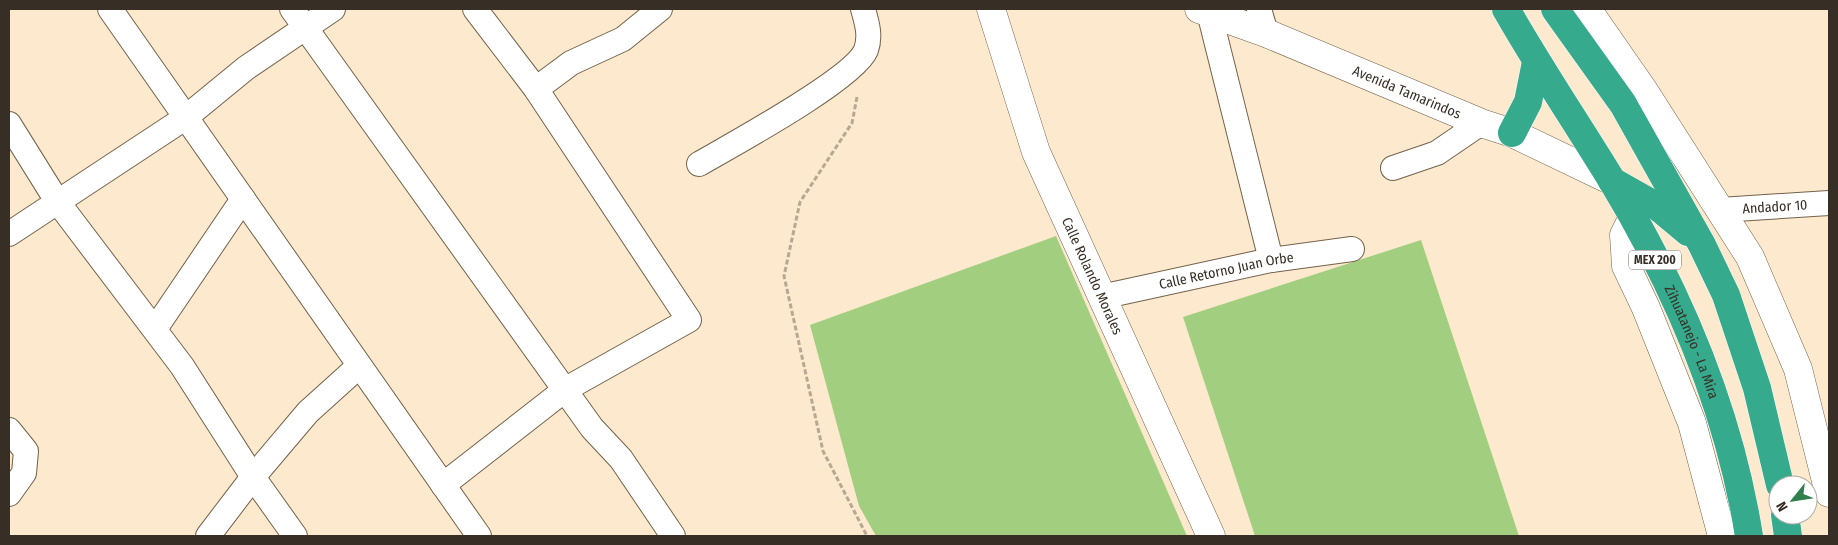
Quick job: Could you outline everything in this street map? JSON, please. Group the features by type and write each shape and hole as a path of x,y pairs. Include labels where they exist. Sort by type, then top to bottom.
{"highway":[{"name":"Zihuatanejo - La Mira","path":"1506,9 1536,62 1612,181 1655,259 1701,358 1733,463 1749,536"},
{"path":"1555,9 1623,104 1702,245 1726,295 1743,341 1757,388 1778,475"},
{"path":"1512,133 1528,102 1536,62"},
{"path":"1612,181 1658,206 1702,245"}],"street":[{"path":"110,9 184,118 479,536"},
{"path":"9,234 184,118 246,68 298,18 333,9"},
{"path":"443,485 566,389 689,320 536,89 475,9"},
{"path":"536,89 571,62 623,39 660,9"},
{"path":"699,164 799,105 840,77 865,52 869,33 863,9"},
{"name":"Calle Rolando Morales","path":"991,9 1036,152 1211,536"},
{"path":"1587,9 1644,90 1750,257 1798,369 1829,493"},
{"path":"1204,11 1271,260"},
{"name":"Avenida Tamarindos","path":"1204,11 1262,21 1481,123 1512,133 1612,181"},
{"path":"298,18 566,389 592,428 621,459 673,536"},
{"path":"1394,168 1437,152 1481,123"},
{"path":"9,124 57,201 156,329 253,477 295,536"},
{"path":"156,329 242,199"},
{"name":"Andador 10","path":"1720,210 1829,203"},
{"path":"1632,219 1624,235 1626,266 1646,308 1692,423 1722,536"},
{"name":"Calle Retorno Juan Orbe","path":"1101,297 1271,260 1352,249"},
{"path":"208,536 253,477 308,412 359,366"},
{"path":"9,430 26,452 24,474 9,494"}],"path":[{"path":"865,52 852,123 800,202 784,276 823,451 867,536"}],"green space":[{"path":"1056,236 1187,536 876,536 859,506 810,325"},
{"path":"1421,240 1519,536 1255,536 1183,317"}]}
